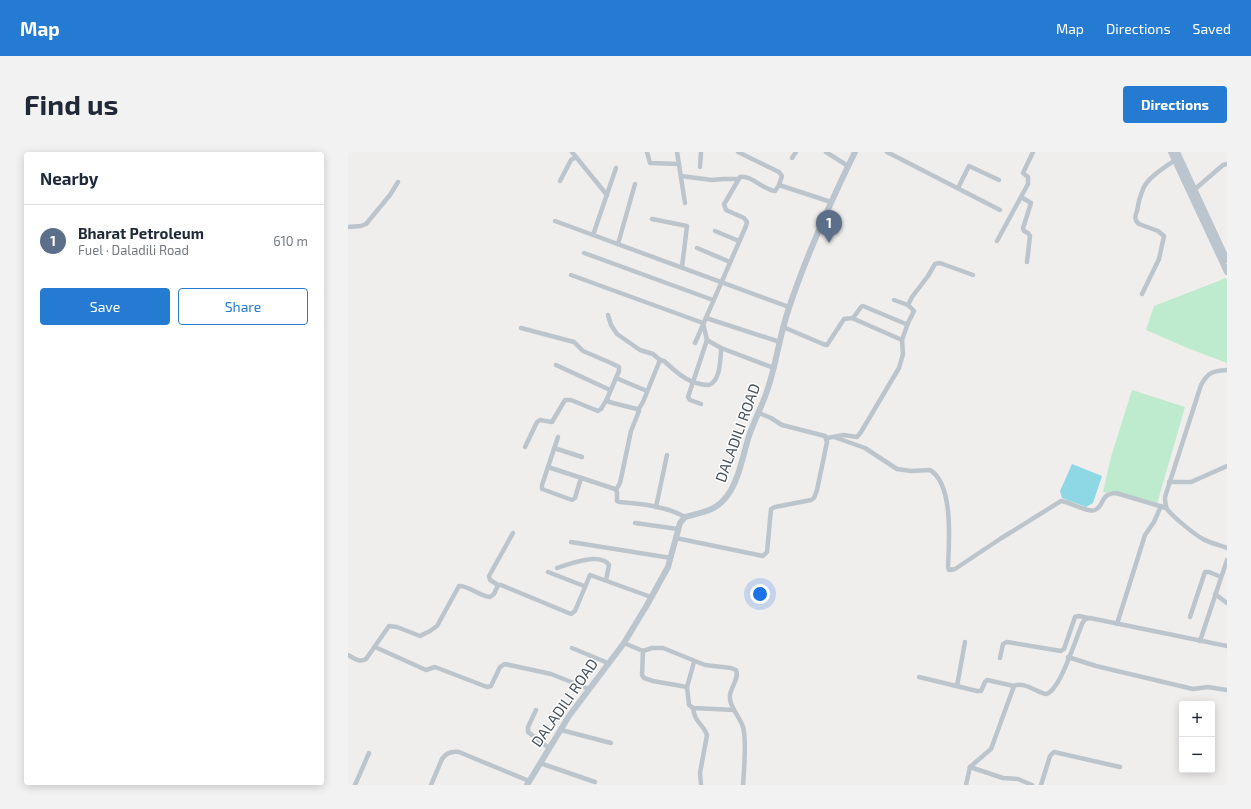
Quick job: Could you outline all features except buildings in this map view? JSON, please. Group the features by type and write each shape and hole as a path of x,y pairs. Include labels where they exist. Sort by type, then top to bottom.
{"main road":[{"name":"DALADILI ROAD","path":"528,783 589,689 624,643 651,597 668,567 680,523 685,517 714,509 728,495 735,480 749,436 768,388 783,327 802,268 855,152"},
{"path":"1171,152 1227,272"},
{"path":"1177,152 1227,260"}],"street":[{"path":"572,152 607,195"},
{"path":"647,152 650,164 679,164"},
{"path":"677,152 682,176 685,203"},
{"path":"700,166 701,152"},
{"path":"682,176 712,180 738,179 742,176 772,191 776,190 782,176 780,172 738,152"},
{"path":"826,152 848,166"},
{"path":"887,152 1000,210"},
{"path":"997,241 1029,181 1028,177 1023,173 1023,171 1033,152"},
{"path":"560,181 571,160 576,157"},
{"path":"1142,294 1159,259 1164,236 1158,231 1136,223 1135,218 1145,186 1152,178 1175,160"},
{"path":"1194,190 1223,165 1227,164"},
{"path":"958,188 969,166 999,180"},
{"path":"593,235 616,168"},
{"path":"695,343 747,222 744,218 726,210 724,204 738,179"},
{"path":"348,227 366,224 398,182"},
{"path":"618,244 635,184"},
{"path":"779,184 831,202"},
{"path":"1021,197 1031,203 1023,228 1024,231 1030,236 1027,262"},
{"path":"652,219 687,226 682,267"},
{"path":"555,222 721,281 789,307"},
{"path":"715,231 739,241"},
{"path":"697,248 730,262"},
{"path":"584,253 713,300"},
{"path":"908,305 936,263 973,275"},
{"path":"571,275 703,324"},
{"path":"759,413 782,425 823,435 827,438 844,435 857,437 899,368 903,354 902,340 914,311 908,305 894,300"},
{"path":"852,318 863,306 904,324 908,323"},
{"path":"608,315 612,327 617,334 640,350 653,354 660,360 664,361 682,377 692,381 709,385 715,382 721,348"},
{"path":"706,318 780,342"},
{"path":"783,327 825,345 828,343 844,319 852,318 902,340"},
{"path":"701,404 688,399 692,381 706,340 703,324"},
{"path":"521,328 576,343 581,350 611,362 620,369 607,400 601,409 598,411 571,400 565,400 552,422 540,420 537,422 524,447"},
{"path":"706,340 721,348 774,368"},
{"path":"660,360 638,410 638,414 631,431 620,482 616,490 617,501 656,507 673,511 685,517"},
{"path":"556,365 610,390"},
{"path":"1117,624 1145,535 1164,507 1169,482 1201,385 1212,372 1227,370"},
{"path":"616,378 647,391"},
{"path":"607,400 609,402 638,410"},
{"path":"558,437 542,489 572,500 575,498 581,478"},
{"path":"834,437 865,448 897,469 911,471 930,470 936,474 948,504 949,570 954,569 1061,502 1094,510 1098,508 1105,496 1111,493 1116,493 1164,507 1199,537 1227,548"},
{"path":"676,538 761,556 765,555 768,547 771,509 811,500 816,495 827,438"},
{"path":"554,448 582,457"},
{"path":"656,507 668,455"},
{"path":"1169,482 1191,482 1227,466"},
{"path":"548,467 616,490"},
{"path":"635,523 678,529"},
{"path":"513,533 489,576 490,580 498,585 571,614 575,611 584,586 590,575 651,597"},
{"path":"571,542 671,558"},
{"path":"557,568 586,559 602,561 606,562 609,566 606,580"},
{"path":"1200,641 1227,560"},
{"path":"548,572 584,586"},
{"path":"1190,617 1204,572 1209,572 1221,577"},
{"path":"348,655 358,661 364,661 370,656 389,626 397,627 420,636 434,629 459,586 490,597 494,594 498,585"},
{"path":"1215,594 1227,603"},
{"path":"1000,658 1004,644 1007,642 1061,651 1064,648 1075,617 1079,616 1227,646"},
{"path":"919,676 979,692 983,689 987,680 1014,686 1016,684 1022,684 1043,693 1049,693 1057,684 1082,624 1088,618"},
{"path":"957,686 965,642"},
{"path":"624,643 643,651 652,648 663,648 694,662 736,670 737,675 729,698 742,723 744,735 743,785"},
{"path":"375,647 426,670 435,667 487,687 491,686 500,667 505,664 552,674 589,689"},
{"path":"572,648 608,664"},
{"path":"643,651 642,675 644,678 687,687"},
{"path":"1068,657 1096,666 1193,689 1208,687 1227,690"},
{"path":"694,662 687,687 688,702 693,708 695,718 708,735 700,773 701,785"},
{"path":"966,785 970,767 991,748 1014,686"},
{"path":"693,708 734,710"},
{"path":"536,710 528,727 528,732 550,748"},
{"path":"561,730 611,743"},
{"path":"431,785 442,759 445,755 454,751 528,783"},
{"path":"1041,785 1050,756 1054,752 1120,767"},
{"path":"355,785 369,753"},
{"path":"540,763 595,782"},
{"path":"970,767 1003,778 1018,779 1032,785"}],"green space":[{"path":"1226,278 1227,363 1146,330 1154,306"},
{"path":"1132,390 1185,407 1157,504 1103,492 1111,457"}],"water":[{"path":"1072,464 1102,476 1093,503 1086,507 1062,498 1060,491"}],"place":[{"name":"Bharat Petroleum","path":"829,243"}]}
